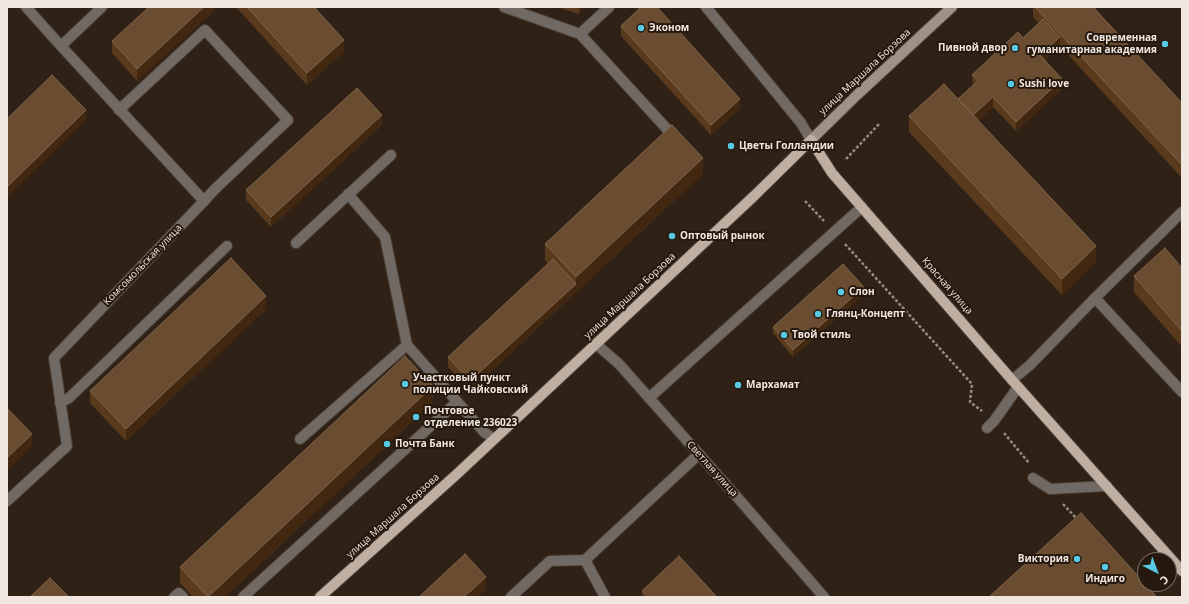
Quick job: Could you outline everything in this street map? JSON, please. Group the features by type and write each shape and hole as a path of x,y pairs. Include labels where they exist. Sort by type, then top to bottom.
{"main road":[{"name":"улица Маршала Борзова","path":"320,597 457,474 754,196 857,95 952,7"},
{"name":"Красная улица","path":"811,140 832,173 1015,383 1182,571"}],"street":[{"path":"26,7 119,110 204,201 288,120 205,30 119,110"},
{"path":"61,46 102,7"},
{"path":"504,7 580,34 682,145"},
{"path":"580,34 609,7"},
{"name":"Красная улица","path":"706,7 801,124 811,140"},
{"path":"296,243 391,155"},
{"path":"348,194 385,237 407,345 484,432 494,439"},
{"name":"Комсомольская улица","path":"7,501 67,446 54,358 204,201"},
{"path":"649,398 862,207"},
{"path":"990,424 1015,383 1030,365 1182,212"},
{"path":"60,403 69,398 226,246"},
{"path":"1095,298 1182,392"},
{"name":"Светлая улица","path":"596,344 618,364 649,398 824,597"},
{"path":"300,439 407,345"},
{"path":"243,597 457,402"},
{"path":"510,597 550,561 585,560 699,454"},
{"path":"1032,478 1050,489 1107,486"},
{"path":"585,560 605,597"},
{"path":"174,597 179,593 183,597"}],"path":[{"path":"846,158 880,123"},
{"path":"756,147 783,142"},
{"path":"805,201 972,384 970,402 1031,466"},
{"path":"1050,489 1078,520"}],"building":[{"path":"149,7 204,7 137,69 112,41"},
{"path":"247,7 314,7 344,40 307,73"},
{"path":"641,7 657,7 740,99 711,125 621,26"},
{"path":"1035,7 1093,7 1182,103 1182,165"},
{"path":"1043,19 1060,37 1040,55 1062,79 1016,122 993,97 973,115 958,99 978,81 972,75 1018,32 1023,38"},
{"path":"52,75 86,110 7,187 7,119"},
{"path":"944,84 1096,246 1062,279 909,116"},
{"path":"357,88 382,115 271,217 246,190"},
{"path":"672,125 703,158 576,277 545,244"},
{"path":"1165,248 1182,268 1182,331 1134,276"},
{"path":"231,258 266,296 126,429 90,391"},
{"path":"553,259 576,284 470,381 448,357"},
{"name":"Глянц-Концепт","path":"843,264 864,287 793,350 773,327"},
{"path":"405,356 433,386 208,597 180,567"},
{"path":"7,408 32,434 7,458"},
{"name":"Виктория","path":"1081,513 1137,575 1137,592 1152,592 1157,597 989,597"},
{"path":"465,554 486,577 464,597 419,597"},
{"path":"679,556 717,597 648,597 642,591"},
{"path":"50,578 69,597 30,597"}],"place":[{"name":"Эконом","path":"641,28"},
{"name":"Современная гуманитарная академия","path":"1165,44"},
{"name":"Пивной двор","path":"1015,48"},
{"name":"Sushi love","path":"1011,84"},
{"name":"Цветы Голландии","path":"731,146"},
{"name":"Оптовый рынок","path":"672,236"},
{"name":"Слон","path":"841,292"},
{"name":"Глянц-Концепт","path":"818,314"},
{"name":"Твой стиль","path":"784,335"},
{"name":"Участковый пункт полиции Чайковский","path":"405,384"},
{"name":"Мархамат","path":"738,385"},
{"name":"Почтовое отделение 236023","path":"416,417"},
{"name":"Почта Банк","path":"387,444"},
{"name":"Виктория","path":"1077,559"},
{"name":"Индиго","path":"1105,567"}]}
